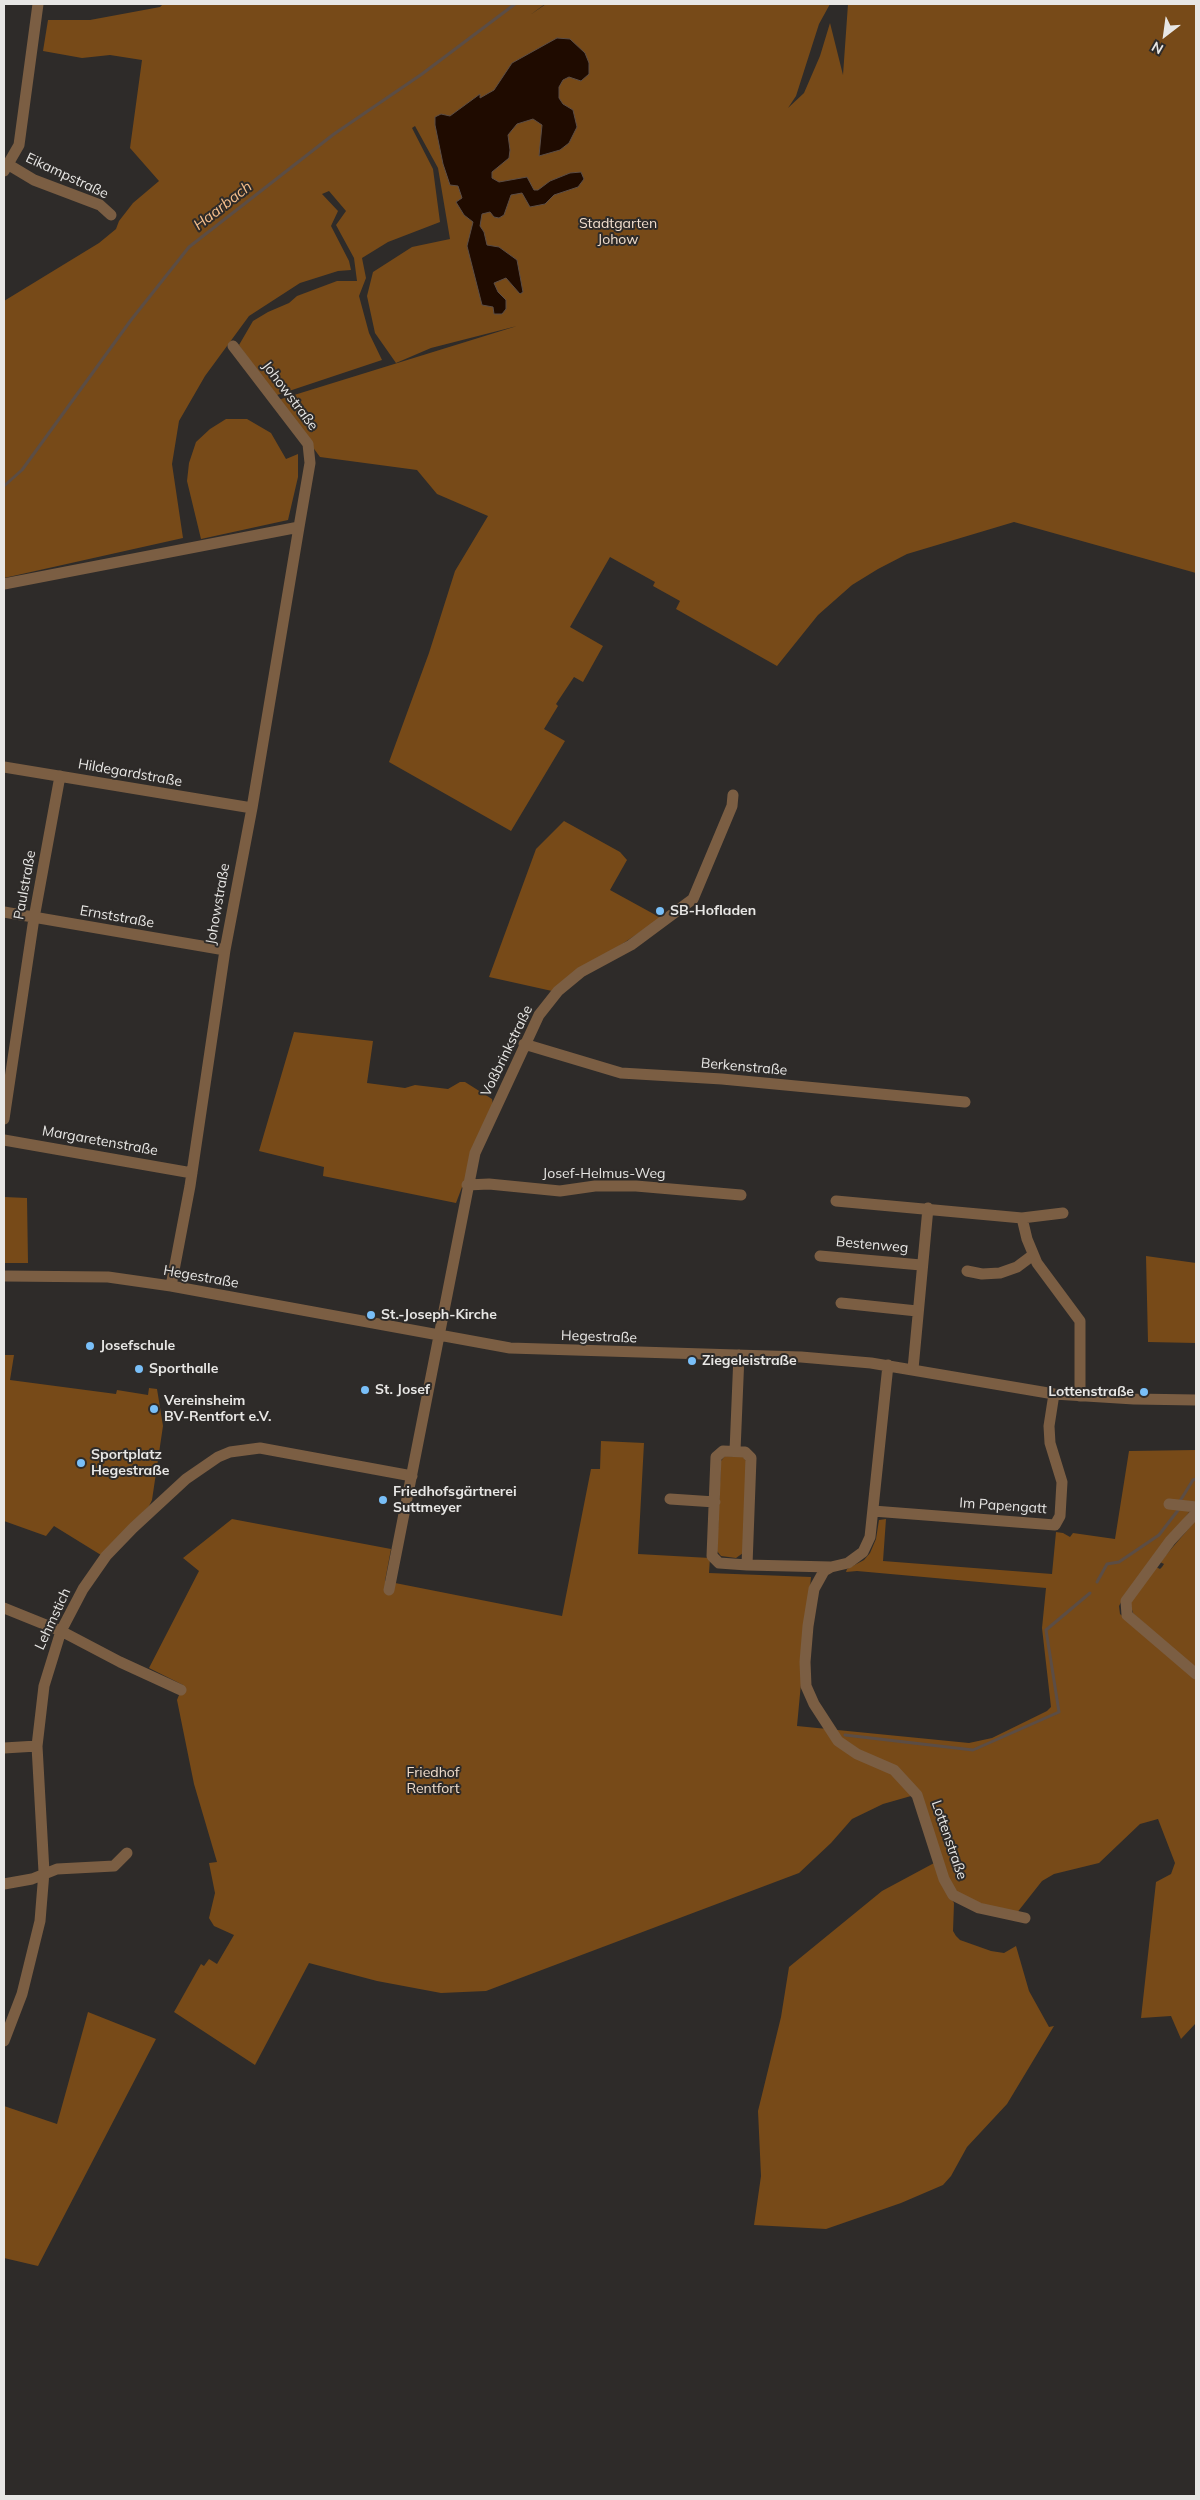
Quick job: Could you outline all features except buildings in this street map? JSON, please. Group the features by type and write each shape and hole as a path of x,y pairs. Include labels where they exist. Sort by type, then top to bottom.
{"street":[{"name":"Eikampstraße","path":"38,4 19,145 6,168 100,205 111,215"},
{"name":"Johowstraße","path":"171,1286 192,1173 225,950 252,808 310,462 308,444 233,346"},
{"path":"4,584 299,527"},
{"name":"Hildegardstraße","path":"4,767 252,808"},
{"name":"Paulstraße","path":"4,1119 34,918 60,776"},
{"name":"Voßbrinkstraße","path":"439,1335 467,1185 475,1153 539,1015 558,991 581,972 631,945 693,899 732,806 733,795"},
{"name":"Ernststraße","path":"4,912 225,950"},
{"name":"Berkenstraße","path":"524,1044 621,1073 722,1079 965,1102"},
{"name":"Margaretenstraße","path":"4,1140 192,1173"},
{"name":"Josef-Helmus-Weg","path":"467,1185 489,1184 560,1191 595,1186 636,1186 741,1195"},
{"path":"836,1201 1022,1218 1063,1213"},
{"name":"Bestenweg","path":"913,1369 921,1265 928,1208"},
{"path":"1022,1218 1035,1259 1080,1321 1080,1396"},
{"name":"Bestenweg","path":"820,1256 921,1265"},
{"path":"967,1271 982,1274 1000,1273 1035,1259"},
{"name":"Hegestraße","path":"4,1276 108,1277 171,1286 510,1348 801,1357 888,1365 1054,1394 1196,1400"},
{"path":"841,1302 917,1310"},
{"path":"389,1590 439,1335"},
{"path":"739,1355 735,1451 745,1452 751,1458 747,1565"},
{"name":"Lottenstraße","path":"888,1365 870,1537 863,1552 848,1563 824,1571 814,1589 805,1662 806,1686 814,1704 838,1740 857,1754 894,1770 917,1794 944,1879 953,1895 979,1908 1025,1918"},
{"name":"Im Papengatt","path":"873,1511 1054,1525 1060,1516 1062,1482 1050,1444 1049,1426 1054,1394"},
{"name":"Lehmstich","path":"4,2041 22,1994 40,1921 44,1872 36,1746 44,1686 61,1631 83,1589 106,1556 174,1489 218,1457 230,1452 260,1448 412,1476"},
{"name":"Lottenstraße","path":"735,1451 723,1451 716,1457 712,1556 719,1563 832,1567"},
{"path":"670,1499 715,1502"},
{"path":"1169,1504 1196,1507"},
{"path":"1196,1513 1170,1541 1126,1601 1127,1615 1196,1674"},
{"path":"4,1608 61,1631 120,1662 181,1690"},
{"path":"4,1748 36,1746"},
{"path":"4,1884 32,1879 44,1872 57,1869 114,1866 127,1853"}],"green space":[{"name":"Stadtgarten Johow","path":"163,4 545,4 530,15 546,4 830,4 819,24 796,96 788,108 804,93 820,56 830,23 843,75 848,4 1196,4 1196,573 1014,522 907,554 878,569 852,585 818,615 777,666 676,609 680,601 653,586 655,582 610,557 570,627 603,646 583,682 574,677 556,704 558,706 544,729 565,741 511,831 389,762 429,653 455,571 488,516 437,494 417,470 320,457 278,400 517,326 431,348 396,363 375,333 367,296 373,272 412,247 450,239 438,168 415,126 412,128 433,169 440,222 388,242 362,258 366,278 359,296 369,333 382,360 274,396 239,345 253,321 289,303 297,296 337,281 357,281 354,258 336,225 346,211 329,191 322,194 338,211 331,226 349,261 351,270 338,271 300,283 249,316 205,376 179,421 172,464 183,538 4,578 4,301 99,243 116,229 119,221 133,203 159,181 130,148 142,60 110,55 82,58 43,51 48,20 90,20 160,7"},
{"path":"226,419 247,419 271,433 286,459 298,454 298,477 288,520 201,539 187,481 189,463 196,442 210,429"},
{"path":"564,821 620,852 627,860 610,890 661,918 552,991 489,977 536,849"},
{"path":"294,1032 373,1041 367,1083 405,1088 415,1085 448,1089 460,1082 465,1082 492,1099 493,1105 456,1203 323,1176 324,1167 259,1151"},
{"path":"4,1197 27,1198 28,1263 4,1263"},
{"path":"1146,1256 1196,1263 1196,1343 1148,1342"},
{"name":"Sportplatz Hegestraße","path":"4,1355 14,1355 10,1380 116,1394 117,1390 148,1395 149,1388 157,1389 163,1426 152,1500 149,1506 101,1555 54,1526 46,1536 4,1521"},
{"name":"Friedhof Rentfort","path":"601,1441 644,1443 638,1554 710,1558 709,1573 811,1577 797,1726 969,1743 992,1738 1047,1711 1051,1707 1042,1628 1046,1588 857,1571 846,1572 847,1569 864,1560 870,1553 876,1539 879,1520 886,1519 883,1561 1052,1574 1056,1532 1070,1537 1073,1533 1115,1539 1129,1451 1196,1450 1196,1503 1119,1606 1120,1614 1196,1680 1196,2023 1181,2039 1171,2016 1141,2018 1156,1882 1171,1874 1175,1863 1158,1819 1140,1824 1099,1863 1054,1874 1042,1881 1016,1914 985,1906 960,1895 951,1885 918,1794 883,1804 852,1819 831,1843 799,1873 486,1991 441,1993 377,1981 309,1963 255,2065 174,2012 201,1964 204,1966 209,1959 217,1964 234,1935 214,1926 209,1918 215,1893 209,1863 217,1862 194,1784 177,1700 183,1685 149,1668 199,1571 183,1558 232,1519 391,1549 385,1581 562,1616 591,1469 600,1469"},
{"path":"725,1456 743,1457 747,1462 743,1553 736,1558 721,1556 717,1551 721,1461"},
{"path":"1196,1520 1196,1671 1133,1613 1131,1601 1156,1567 1160,1569 1162,1567 1164,1564 1160,1562"},
{"path":"936,1862 943,1884 954,1903 953,1931 956,1936 960,1940 991,1951 1004,1953 1016,1946 1029,1991 1049,2027 1054,2026 1007,2104 967,2147 951,2176 943,2185 901,2203 826,2229 754,2225 761,2176 758,2111 781,2017 789,1967 882,1891"},
{"path":"88,2012 156,2039 38,2266 4,2258 4,2106 57,2124"}],"shaded area":[{"path":"557,38 570,39 585,53 589,63 589,74 581,81 569,77 563,80 559,87 559,98 563,104 573,110 577,127 569,143 560,150 539,156 542,125 533,119 517,124 508,135 509,158 492,172 492,178 499,182 527,177 534,190 538,190 550,181 570,173 581,172 584,179 578,187 554,195 545,204 530,207 522,193 511,195 504,215 499,218 494,217 490,212 482,214 480,226 484,232 487,245 499,247 517,260 523,292 520,294 506,278 494,283 498,292 506,300 506,309 502,314 494,314 493,307 482,305 467,246 473,222 464,215 456,202 462,198 458,186 450,185 443,164 435,117 441,114 450,116 480,94 480,98 494,90 512,63"}],"waterway":[{"name":"Haarbach","path":"4,486 22,470 131,320 189,247 334,134 422,74 515,4"},
{"path":"1180,1501 1193,1480 1196,1479"},
{"path":"1097,1582 1107,1564 1119,1562 1159,1535 1179,1509"},
{"path":"845,1735 973,1750 1059,1712 1046,1630 1090,1593"}],"place":[{"name":"SB-Hofladen","path":"660,911"},
{"name":"St.-Joseph-Kirche","path":"371,1315"},
{"name":"Josefschule","path":"90,1346"},
{"name":"Ziegeleistraße","path":"692,1361"},
{"name":"Sporthalle","path":"139,1369"},
{"name":"St. Josef","path":"365,1390"},
{"name":"Lottenstraße","path":"1144,1392"},
{"name":"Vereinsheim BV-Rentfort e.V.","path":"154,1409"},
{"name":"Sportplatz Hegestraße","path":"81,1463"},
{"name":"Friedhofsgärtnerei Suttmeyer","path":"383,1500"}]}
